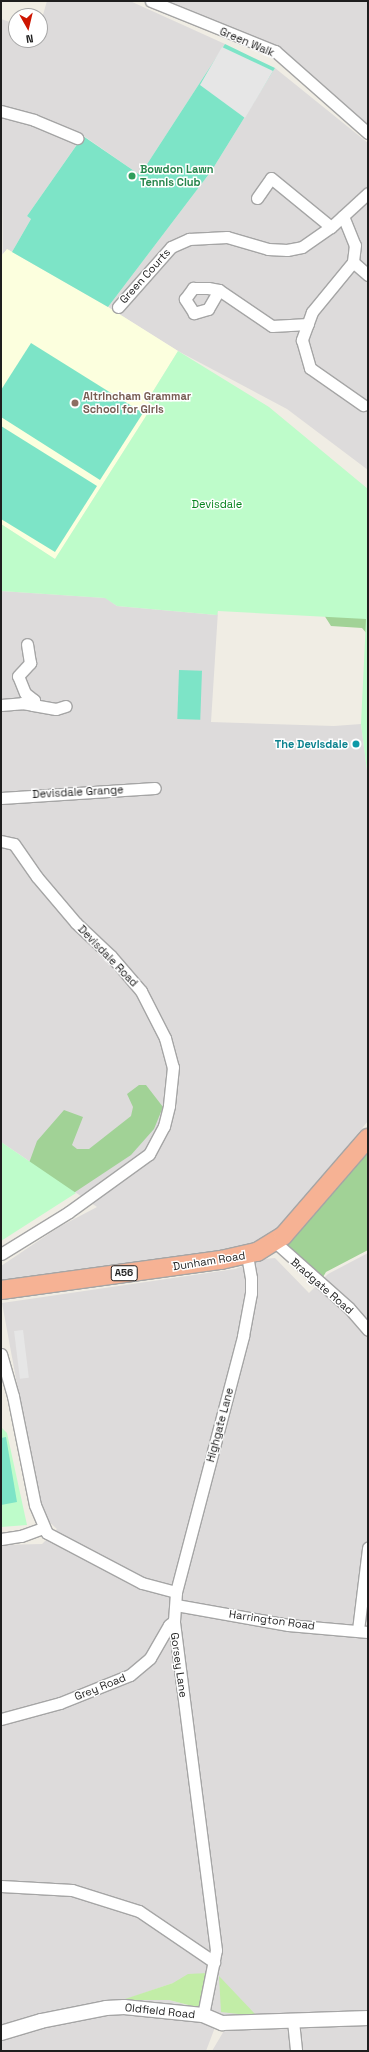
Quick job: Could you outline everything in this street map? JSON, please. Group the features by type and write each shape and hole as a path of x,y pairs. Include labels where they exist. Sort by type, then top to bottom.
{"highway":[{"name":"Dunham Road","path":"1,1290 247,1256 275,1242 318,1199 368,1138"}],"street":[{"name":"Green Walk","path":"151,1 275,51 368,133"},
{"path":"1,111 34,120 77,138"},
{"path":"257,198 271,178 331,227"},
{"name":"Green Courts","path":"118,307 171,247 189,239 227,237 268,249 287,250 302,246 331,227 368,193"},
{"path":"343,216 355,245 353,262 312,312 302,340 310,368 364,405"},
{"path":"353,262 368,275"},
{"path":"219,290 272,326 308,324"},
{"path":"27,644 30,663 18,676 25,693 34,700 33,705"},
{"path":"1,705 22,703 56,709 66,706"},
{"name":"Devisdale Grange","path":"1,798 155,788"},
{"name":"Devisdale Road","path":"1,841 14,844 37,877 76,923 110,956 141,991 165,1038 173,1067 169,1106 164,1126 149,1154 69,1212 1,1254"},
{"name":"Bradgate Road","path":"275,1242 367,1326"},
{"name":"Highgate Lane","path":"176,1592 243,1336 251,1293 251,1278 247,1256"},
{"path":"1,1354 13,1396 35,1505 44,1528 56,1540 142,1583 176,1592"},
{"path":"1,1538 21,1536 44,1528"},
{"path":"363,1631 368,1548"},
{"name":"Gorsey Lane","path":"176,1592 174,1621 216,1950 203,2015"},
{"name":"Harrington Road","path":"176,1605 288,1625 363,1631"},
{"name":"Grey Road","path":"1,1719 60,1703 130,1675 150,1658 169,1625 174,1621"},
{"path":"1,1886 72,1890 125,1906 146,1915 214,1962"},
{"name":"Oldfield Road","path":"1,2033 40,2021 106,2008 124,2007 203,2015 222,2023 368,2018"},
{"path":"294,2021 296,2051"}],"shaded area":[{"path":"47,1 130,1 225,44 140,175 78,132 35,114 1,106 1,19 8,21 8,48 48,48 48,8 45,8"},
{"path":"151,1 368,1 368,133 275,51"},
{"path":"222,47 273,71 245,118 200,85"},
{"path":"275,68 368,143 368,470 287,409 178,351 108,307 212,170"},
{"path":"1,116 24,121 78,143 27,216 31,219 12,252 7,249 3,256"},
{"name":"Altrincham Grammar School for Girls","path":"7,249 108,307 178,351 147,401 153,405 55,559 1,524 1,256"},
{"path":"1,591 106,598 117,606 217,615 218,611 211,722 334,726 361,724 368,778 368,1121 285,1223 252,1245 194,1258 1,1283 1,1266 59,1227 97,1207 1,1142"},
{"path":"368,1253 368,2051 212,2051 228,2024 217,2022 206,2051 1,2051 1,1545 42,1544 57,1529 45,1518 38,1498 2,1303 235,1269 263,1259 275,1258 309,1293 328,1274","holes":["173,1983 208,2010 169,2000 124,2000"]},
{"path":"23,1330 29,1378 20,1379 14,1331"}],"green space":[{"name":"Bowdon Lawn Tennis Club","path":"225,44 275,68 212,170 108,307 12,252 31,219 27,216 83,136 140,175"},
{"path":"31,343 143,413 100,480 1,417 1,390"},
{"name":"Devisdale","path":"178,351 269,407 368,489 368,778 361,724 366,619 218,611 217,615 117,606 105,598 1,591 1,524 55,559 153,405 147,401"},
{"path":"1,426 97,486 55,552 1,519"},
{"path":"368,601 368,635 362,628 331,626 324,615"},
{"path":"179,670 202,671 200,720 177,719"},
{"path":"139,1085 146,1085 163,1107 154,1129 131,1155 60,1202 29,1163 37,1141 64,1110 83,1117 72,1145 77,1149 89,1149 131,1116 133,1107 127,1094"},
{"path":"1,1142 76,1193 1,1241"},
{"path":"368,1152 368,1250 326,1272 323,1277 284,1243"},
{"path":"1,1427 7,1433 27,1525 1,1527"},
{"path":"6,1437 17,1502 1,1505 1,1438"},
{"path":"208,1973 208,2010 169,2000 122,2000 173,1983 188,1974"},
{"path":"219,1976 257,2016 221,2012"}],"place":[{"name":"Bowdon Lawn Tennis Club","path":"132,176"},
{"name":"Altrincham Grammar School for Girls","path":"75,403"},
{"name":"The Devisdale","path":"356,744"}]}
